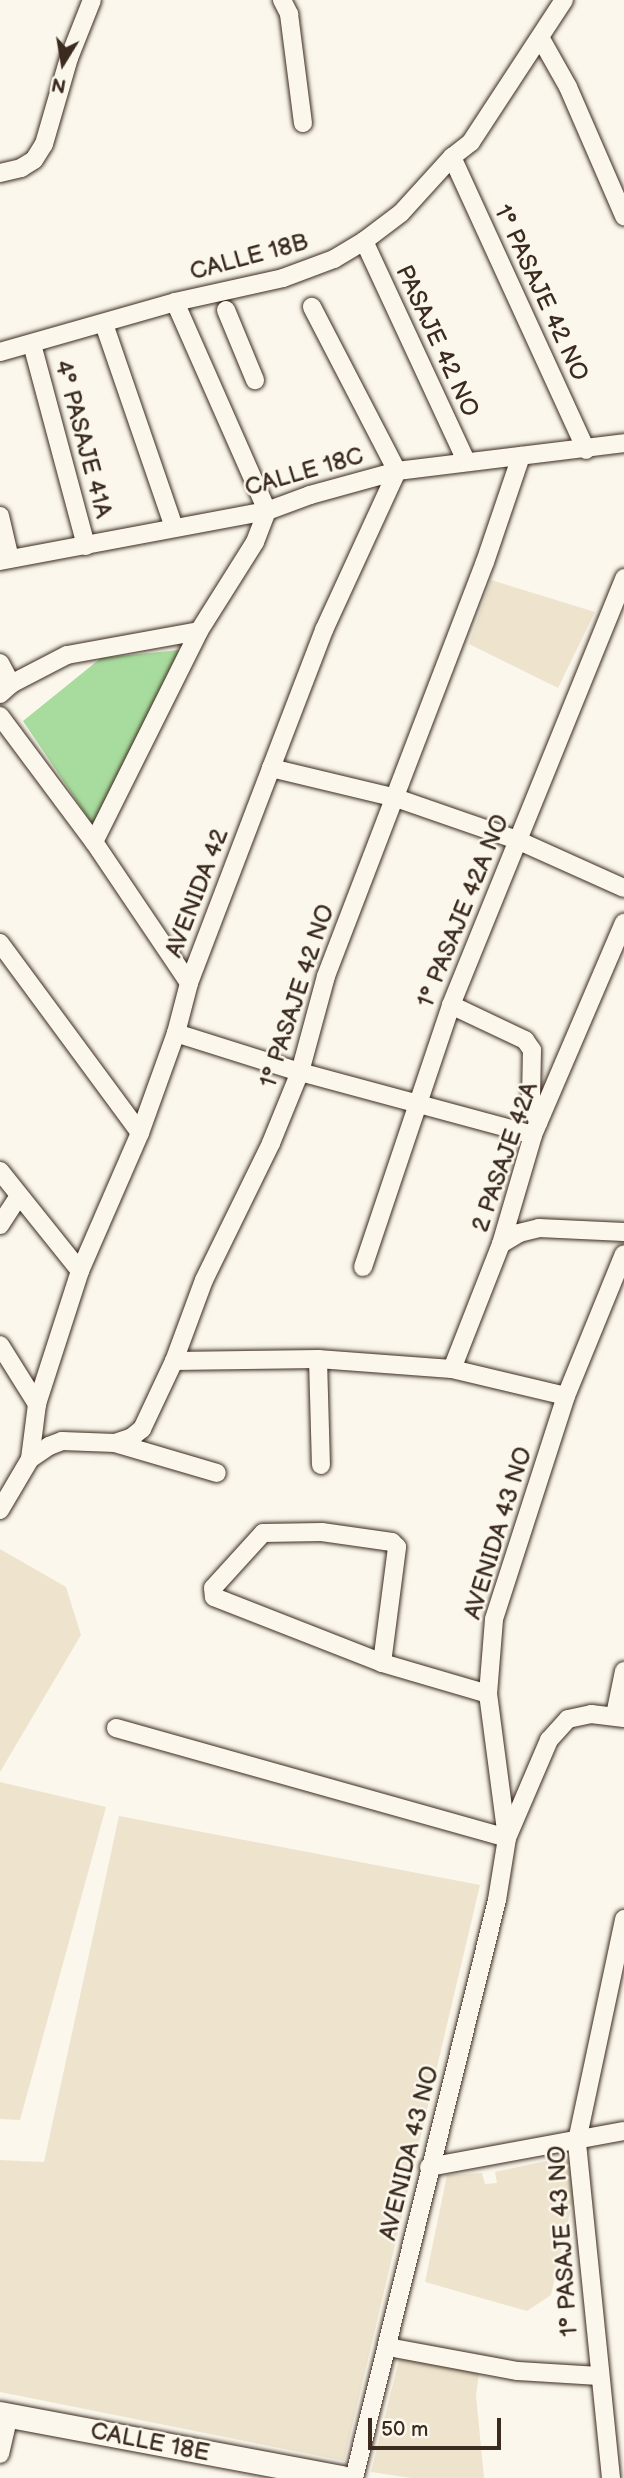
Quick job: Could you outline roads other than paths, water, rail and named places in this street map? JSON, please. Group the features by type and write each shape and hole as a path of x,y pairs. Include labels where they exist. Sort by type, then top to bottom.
{"street":[{"path":"0,173 21,168 34,160 44,144 69,58 92,0"},
{"path":"282,0 289,13 303,123"},
{"name":"CALLE 18B","path":"0,352 174,302 284,278 334,259 364,241 401,213 452,157 471,142 564,0"},
{"path":"541,38 568,87 624,216"},
{"name":"1° PASAJE 42 NO","path":"452,157 586,450"},
{"name":"PASAJE 42 NO","path":"364,241 466,461"},
{"path":"94,842 199,631 255,541 267,511 174,302"},
{"path":"312,307 397,471"},
{"path":"226,310 255,380"},
{"path":"104,324 174,527"},
{"name":"4° PASAJE 41A","path":"32,344 86,546"},
{"name":"CALLE 18C","path":"5,560 267,511 310,495 397,471 466,461 586,450 624,443"},
{"name":"1° PASAJE 42 NO","path":"115,1444 132,1437 142,1429 174,1361 204,1279 271,1143 300,1072 326,975 485,562 521,456"},
{"name":"AVENIDA 42","path":"0,1510 30,1459 37,1404 79,1272 140,1133 176,1033 189,983 271,768 324,630 397,471"},
{"path":"0,516 5,560"},
{"name":"1° PASAJE 42A NO","path":"363,1267 415,1104 451,1005 624,578"},
{"path":"0,663 6,689 67,655 199,631"},
{"path":"0,716 94,842 189,983"},
{"path":"271,768 396,797 517,840 624,888"},
{"name":"2 PASAJE 42A","path":"453,1369 501,1244 535,1129 624,923"},
{"path":"0,943 140,1133"},
{"path":"176,1033 415,1104 535,1129 531,1098 531,1050 525,1040 451,1005"},
{"path":"0,1171 79,1272"},
{"path":"0,1225 18,1197"},
{"path":"501,1244 519,1233 539,1228 624,1232"},
{"name":"AVENIDA 43 NO","path":"507,1838 488,1694 494,1619 565,1396 624,1254"},
{"path":"0,1345 37,1404"},
{"path":"174,1361 318,1359 453,1369 565,1396"},
{"path":"318,1359 321,1465"},
{"path":"30,1459 62,1441 115,1444 217,1474"},
{"path":"382,1663 397,1547 393,1542 322,1532 263,1533 213,1588 214,1597 382,1663 488,1694"},
{"path":"619,1717 624,1671"},
{"name":"AVENIDA 43 NO","path":"354,2478 497,1900 507,1838 548,1740 568,1719 591,1713 619,1717"},
{"path":"116,1728 507,1838"},
{"name":"1° PASAJE 43 NO","path":"611,2478 598,2376 577,2141 624,1919"},
{"path":"429,2167 624,2131"},
{"path":"388,2347 518,2371 598,2376"},
{"path":"0,2454 5,2415"},
{"name":"CALLE 18E","path":"5,2415 342,2478"}]}
